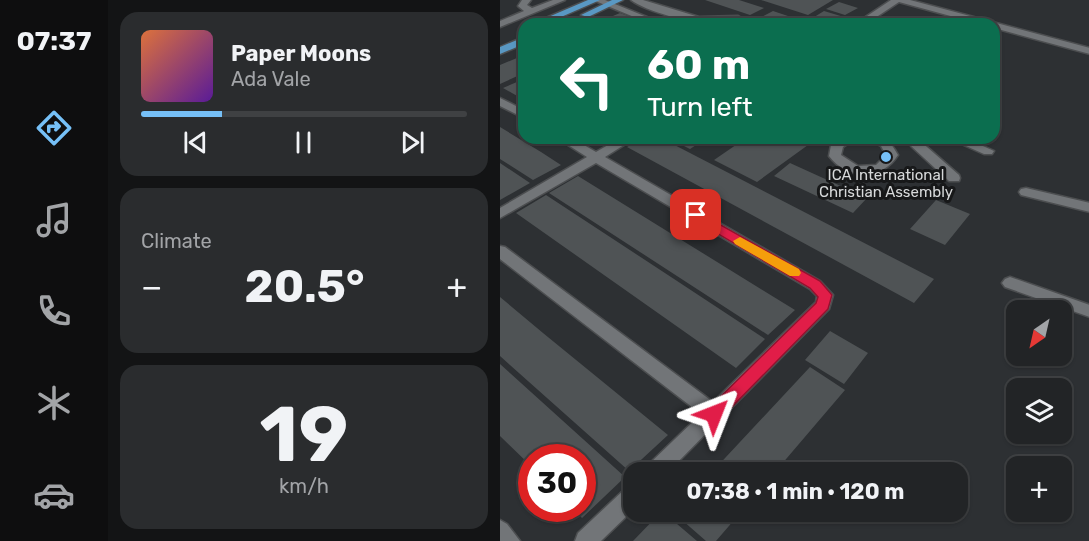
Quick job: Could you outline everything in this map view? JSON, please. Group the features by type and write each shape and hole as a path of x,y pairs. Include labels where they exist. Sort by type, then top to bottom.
{"main road":[{"path":"552,18 596,0"},
{"path":"577,18 619,0"},
{"path":"500,39 518,32"},
{"path":"500,51 518,43"}],"street":[{"path":"527,0 522,6 532,12"},
{"path":"500,24 561,0"},
{"path":"596,0 644,18"},
{"path":"635,0 701,18"},
{"path":"870,18 899,0 966,18"},
{"path":"1000,27 1090,51"},
{"path":"500,101 518,110"},
{"path":"573,144 815,285 825,295 823,305 665,462"},
{"path":"500,214 619,144"},
{"path":"839,144 834,150 838,161 851,168 868,170 884,166 892,155 886,144"},
{"path":"890,150 907,144"},
{"path":"922,144 954,178"},
{"path":"970,144 988,151"},
{"path":"1026,192 1090,208"},
{"path":"500,251 714,414"},
{"path":"1010,283 1090,311"},
{"path":"586,541 623,505"},
{"path":"500,531 509,541"}],"building":[{"path":"705,0 739,0 764,8 750,15"},
{"path":"761,0 833,0 808,15"},
{"path":"839,2 858,8 845,15 826,9"},
{"path":"773,11 794,18 760,18"},
{"path":"824,11 844,17 842,18 813,18"},
{"path":"620,13 634,18 608,18"},
{"path":"518,58 518,76 500,84 500,65"},
{"path":"518,82 518,96 503,88"},
{"path":"500,127 518,138 518,144 528,144 561,165 533,180 500,159"},
{"path":"632,144 673,144 934,279 914,303 627,147"},
{"path":"680,144 698,144 690,149"},
{"path":"737,144 808,145 757,182 714,160"},
{"path":"500,163 530,183 500,200"},
{"path":"790,163 867,198 853,213 774,176"},
{"path":"578,176 795,310 768,335 549,193"},
{"path":"546,195 765,339 736,368 516,213"},
{"path":"936,200 970,214 945,245 910,229"},
{"path":"500,297 668,435 639,462 623,462 623,466 500,356"},
{"path":"830,331 868,353 844,384 805,360"},
{"path":"500,364 588,444 518,444 518,453 500,436"},
{"path":"810,367 845,390 784,462 721,462"},
{"path":"596,451 623,475 623,479 596,505"},
{"path":"651,522 675,522 697,541 633,541"},
{"path":"684,522 732,522 716,541 706,541"}],"slow traffic":[{"path":"740,241 795,273"}],"place":[{"name":"ICA International Christian Assembly","path":"886,157"}],"route":[{"path":"696,215 815,285 825,295 823,305 714,414"}]}
